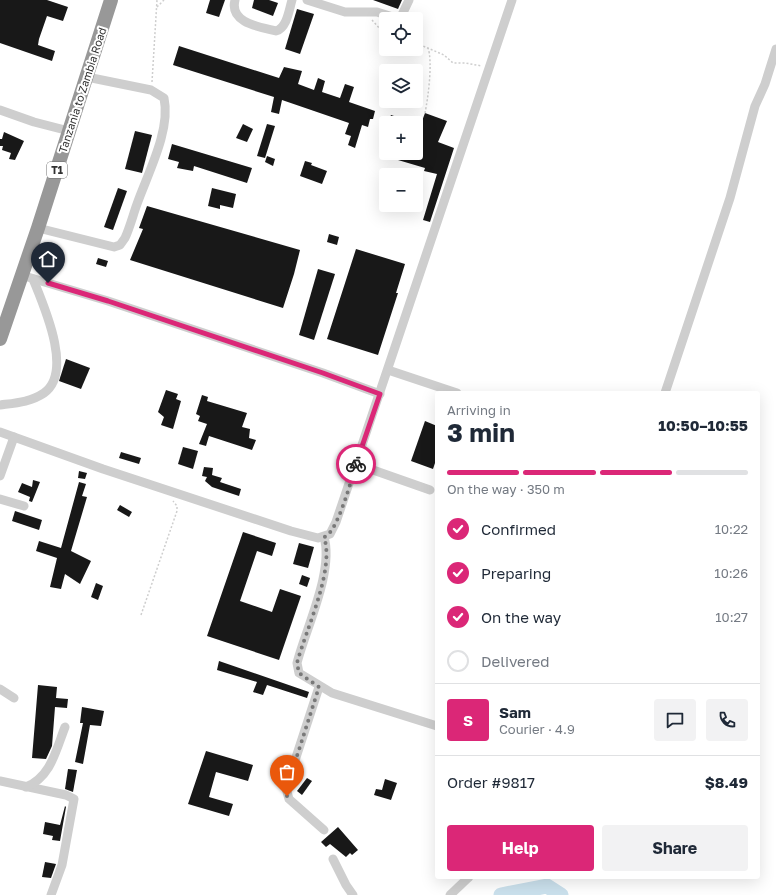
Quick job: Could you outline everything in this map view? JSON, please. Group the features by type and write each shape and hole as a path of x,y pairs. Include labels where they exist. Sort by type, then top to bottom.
{"highway":[{"name":"Tanzania to Zambia Road","path":"0,339 27,277 38,228 111,0"}],"lane":[{"path":"235,0 234,9 238,18 244,22 276,31 285,24 292,0"},
{"path":"307,0 345,12 379,13"},
{"path":"403,12 409,0"},
{"path":"0,432 103,469 291,531 318,538 330,534 336,522 380,394 512,0"},
{"path":"666,391 730,198 755,106 765,84 776,49"},
{"path":"38,228 114,247 120,245 125,238 154,162 163,126 166,106 164,98 151,90 87,77"},
{"path":"0,110 34,122 69,131"},
{"path":"27,277 108,301 323,373 380,394"},
{"path":"0,405 32,399 46,392 54,379 57,362 54,342 27,277"},
{"path":"388,370 451,391"},
{"path":"0,476 14,437"},
{"path":"356,464 430,490"},
{"path":"0,499 24,506"},
{"path":"324,537 326,546 324,576 297,663 299,673 319,687 337,695 435,725"},
{"path":"319,687 286,788 289,799 324,830"},
{"path":"0,689 14,698"},
{"path":"26,787 34,784 47,770 65,727"},
{"path":"0,781 74,799 62,865 51,895"},
{"path":"333,860 353,895"},
{"path":"450,895 467,879"}],"path":[{"path":"151,90 157,0"},
{"path":"157,7 164,0"},
{"path":"363,12 379,27"},
{"path":"423,46 444,54 453,63 465,63 489,68"},
{"path":"425,113 428,97 427,87 430,62 428,48"},
{"path":"141,615 177,511 172,499 172,492"}],"building":[{"path":"0,0 47,0 68,7 63,21 47,16 39,39 38,45 55,51 52,61 0,43"},
{"path":"210,0 225,0 219,17 206,13"},
{"path":"254,0 269,0 278,3 273,16 252,8"},
{"path":"373,0 402,0 398,9"},
{"path":"297,9 314,14 300,54 285,49"},
{"path":"179,46 279,78 284,67 302,71 298,84 314,90 318,78 325,81 322,92 340,98 345,84 354,87 349,102 375,111 373,119 370,119 368,127 362,125 355,148 348,145 351,136 345,134 349,123 282,100 279,114 271,112 274,97 173,65"},
{"path":"425,113 447,121 438,142 454,148 430,222 423,220 437,174 424,171 425,168 398,160 423,160 423,118"},
{"path":"243,124 253,129 247,142 236,138"},
{"path":"267,124 275,126 265,158 257,156"},
{"path":"135,131 152,135 142,173 125,169"},
{"path":"4,132 24,141 15,160 9,159 11,153 2,150 3,146 0,146 0,139 2,139"},
{"path":"172,144 252,168 247,183 194,166 193,171 177,168 179,162 168,159"},
{"path":"267,156 275,159 273,166 265,162"},
{"path":"305,161 327,171 322,184 300,176"},
{"path":"118,188 127,191 113,230 104,227"},
{"path":"212,188 236,194 233,208 220,205 220,209 208,206"},
{"path":"147,206 300,250 283,308 130,260 143,229 139,228"},
{"path":"329,234 339,237 337,245 327,242"},
{"path":"356,249 405,264 396,293 398,293 378,355 327,339"},
{"path":"98,258 108,261 106,267 96,264"},
{"path":"318,269 335,274 314,340 299,335"},
{"path":"66,359 90,368 81,389 59,381"},
{"path":"166,390 178,394 176,399 181,401 173,429 161,425 164,417 158,412"},
{"path":"202,395 208,397 207,401 247,413 242,427 250,429 249,438 256,440 252,450 209,436 206,446 199,444 207,424 198,421 200,416 196,414"},
{"path":"425,421 435,425 435,463 433,469 411,461"},
{"path":"183,447 198,451 193,469 178,464"},
{"path":"121,452 141,458 139,464 119,458"},
{"path":"204,467 213,468 212,475 222,478 220,482 241,489 239,496 212,487 205,481 207,477 202,476"},
{"path":"79,471 87,473 85,479 78,478"},
{"path":"33,480 40,482 32,502 29,501 30,497 18,492 22,483 32,487"},
{"path":"79,482 86,484 82,496 87,497 71,551 91,561 80,584 65,574 61,589 50,587 57,558 36,551 39,541 61,548"},
{"path":"120,505 132,512 129,517 117,510"},
{"path":"15,511 42,520 39,530 12,521"},
{"path":"243,532 276,543 272,556 257,551 240,601 272,612 280,589 301,596 279,660 207,636"},
{"path":"299,543 314,547 308,568 293,564"},
{"path":"302,575 310,578 307,587 299,584"},
{"path":"96,583 103,586 98,600 91,597"},
{"path":"219,661 309,692 307,698 267,685 263,695 253,692 257,682 217,670"},
{"path":"38,685 57,687 56,698 68,699 67,708 55,707 52,746 46,759 32,758"},
{"path":"82,707 104,711 101,726 90,725 83,764 75,762 83,723 80,723"},
{"path":"206,751 253,765 248,781 216,772 209,797 233,804 229,816 188,804"},
{"path":"68,769 77,770 73,792 65,789"},
{"path":"307,778 312,781 302,795 297,791"},
{"path":"385,779 397,783 391,800 374,795 376,789 382,790"},
{"path":"65,806 60,841 52,840 53,836 43,834 45,822 60,825"},
{"path":"338,827 358,850 352,855 350,853 346,857 330,844 326,847 321,842"},
{"path":"45,862 56,864 51,878 42,877"}],"waterway":[{"path":"501,895 547,886 561,895"}],"way so far":[{"path":"287,796 286,783 297,756 319,687 299,673 297,670 297,663 324,576 326,564 326,541 324,537 330,534 333,530 356,464"}],"route":[{"path":"48,283 172,322 380,394 356,464"}]}
